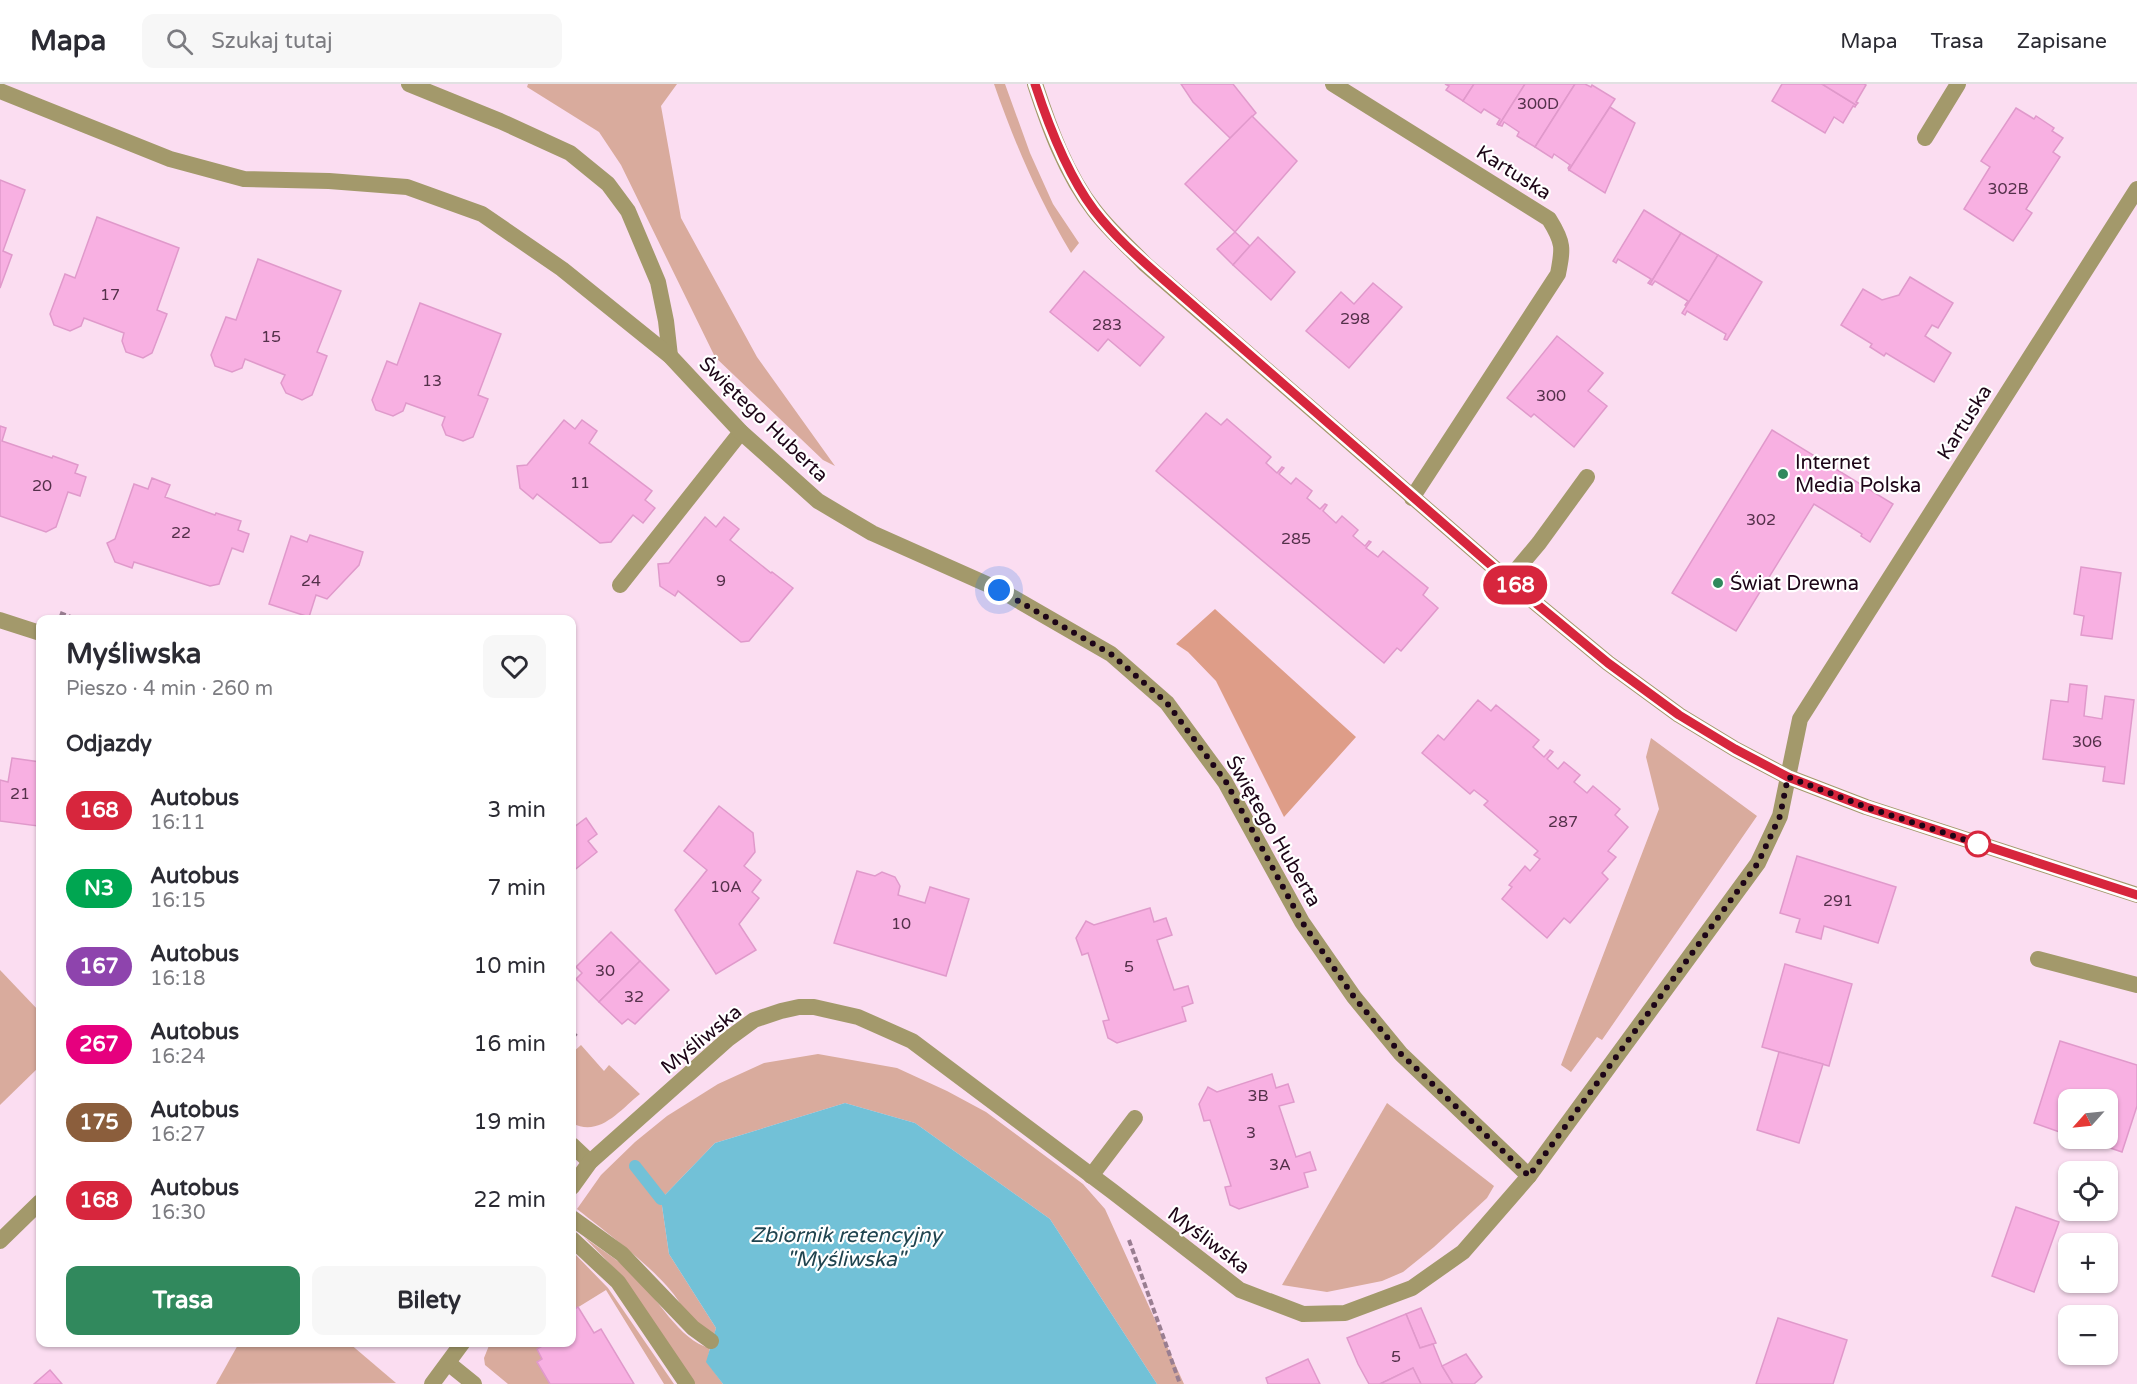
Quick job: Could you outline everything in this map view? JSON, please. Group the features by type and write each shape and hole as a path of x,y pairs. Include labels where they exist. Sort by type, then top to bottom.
{"street":[{"path":"409,84 500,121 570,153 608,184 628,211 658,282 670,356"},
{"path":"1035,84 1045,114 1076,180 1093,208 1113,233 1412,498 1608,663 1679,715 1735,749 1788,777 1866,807 2137,895"},
{"name":"Kartuska","path":"1333,84 1549,219 1563,249 1558,274 1412,498"},
{"path":"1925,138 1958,84"},
{"name":"Świętego Huberta","path":"0,91 170,159 244,179 329,181 407,187 482,214 562,269 670,356 741,432 818,501 872,534 999,590 1111,654 1167,703 1226,782 1302,922 1354,997 1401,1054 1529,1176"},
{"name":"Kartuska","path":"1788,777 1800,719 2137,189"},
{"path":"620,585 741,432"},
{"path":"1508,580 1539,543 1587,477"},
{"path":"0,620 36,632"},
{"name":"Myśliwska","path":"576,1181 590,1162 728,1039 754,1020 799,1007 814,1007 858,1017 912,1041 1240,1290 1303,1314 1345,1313 1412,1288 1463,1252 1529,1176 1758,863 1780,816 1788,777"},
{"path":"2038,959 2137,986"},
{"path":"1091,1176 1135,1118"},
{"path":"576,1148 590,1162"},
{"path":"0,1241 36,1206"},
{"path":"576,1221 622,1254 693,1328 711,1341"},
{"path":"576,1243 618,1282 687,1384"},
{"path":"432,1384 460,1347"},
{"path":"448,1364 474,1384"}],"path":[{"path":"1112,1191 1180,1384"}],"shaded area":[{"path":"528,84 677,84 661,106 681,218 757,357 835,466 823,460 715,357 621,165 599,132 527,87"},
{"path":"994,84 1005,84 1030,153 1053,204 1079,243 1071,253 1028,170"},
{"path":"1215,609 1356,737 1284,817 1216,681 1188,652 1176,644"},
{"path":"1651,738 1757,816 1602,1040 1597,1037 1571,1072 1561,1065 1659,809 1646,757"},
{"path":"0,970 36,1008 36,1070 0,1105"},
{"path":"581,1045 604,1071 609,1065 640,1094 600,1125 582,1127 576,1125 576,1049"},
{"path":"818,1054 897,1068 947,1091 986,1112 1083,1184 1105,1209 1184,1384 1157,1384 1050,1219 915,1123 845,1103 715,1143 661,1199 669,1254 716,1328 714,1336 685,1315 680,1303 655,1274 577,1209 601,1175 635,1142 667,1116 718,1084 764,1063"},
{"path":"1387,1103 1494,1186 1487,1198 1403,1272 1382,1281 1327,1292 1282,1285"},
{"path":"584,1237 633,1274 688,1337 710,1348 707,1362 723,1384 695,1384 619,1273"},
{"path":"576,1255 608,1288 674,1384 664,1384 606,1290 576,1309"},
{"path":"237,1347 354,1347 396,1383 216,1384"},
{"path":"488,1347 540,1347 537,1349 542,1359 537,1362 550,1384 508,1384 485,1365 484,1358"}],"water":[{"name":"Zbiornik retencyjny \"Myśliwska\"","path":"845,1103 915,1123 1050,1219 1157,1384 723,1384 706,1362 716,1328 669,1254 661,1199 715,1143"}],"building":[{"path":"1181,84 1233,84 1256,113 1230,138 1193,102"},
{"path":"1445,84 1474,84 1463,101 1446,90 1449,86"},
{"path":"1474,84 1525,84 1499,125 1497,124 1500,119 1484,109 1481,113 1463,101"},
{"path":"1525,84 1575,84 1535,147 1517,136 1519,132 1504,122 1502,126 1499,125"},
{"path":"1575,84 1585,84 1591,87 1592,85 1615,99 1569,170 1570,165 1554,154 1552,158 1535,147"},
{"path":"1782,84 1822,84 1856,105 1853,106 1843,123 1834,117 1825,133 1772,101"},
{"path":"1822,84 1864,84 1866,85 1856,105"},
{"path":"1610,107 1635,123 1605,193 1569,170"},
{"path":"2016,108 2034,119 2036,116 2054,128 2052,131 2063,138 2053,152 2060,157 2026,209 2032,213 2013,241 1964,209 1990,167 1981,161"},
{"path":"1252,116 1297,161 1235,232 1185,184"},
{"path":"0,180 25,190 3,251 12,255 0,288"},
{"path":"1644,210 1681,233 1650,284 1648,283 1651,279 1618,259 1616,263 1613,261"},
{"path":"97,217 179,248 157,310 167,314 152,353 143,358 126,352 122,341 124,333 84,318 81,326 70,331 54,325 50,314 65,274 75,278"},
{"path":"1235,232 1250,246 1233,265 1217,249"},
{"path":"1681,233 1718,255 1687,306 1685,305 1688,301 1655,281 1652,285 1650,284"},
{"path":"1258,237 1295,272 1271,300 1233,265"},
{"path":"1718,255 1762,282 1727,340 1724,339 1726,334 1687,311 1685,315 1682,313"},
{"path":"258,259 341,291 317,352 327,356 312,395 302,400 286,393 281,383 285,375 245,359 242,368 232,372 215,366 211,355 226,317 236,320"},
{"path":"1084,271 1164,337 1140,366 1108,339 1098,351 1050,312"},
{"path":"1910,277 1953,303 1938,328 1932,325 1925,336 1951,353 1934,382 1886,353 1884,356 1870,347 1872,344 1841,325 1863,289 1882,300 1899,295"},
{"path":"1373,283 1402,307 1349,368 1306,331 1341,292 1354,304"},
{"path":"420,303 501,334 478,395 488,399 473,437 463,441 446,435 442,425 445,417 406,403 403,411 393,416 376,410 372,400 387,361 397,365"},
{"path":"1557,336 1603,373 1588,391 1607,406 1574,447 1534,414 1531,417 1507,398"},
{"path":"1206,413 1221,425 1227,419 1271,457 1266,463 1277,473 1282,467 1284,468 1279,474 1291,484 1296,478 1312,491 1307,498 1320,509 1325,504 1327,505 1323,511 1336,523 1342,516 1358,530 1353,536 1365,546 1369,541 1371,542 1366,548 1378,557 1383,551 1428,588 1423,595 1438,608 1401,651 1397,648 1384,663 1156,471"},
{"path":"564,420 575,429 582,420 597,431 589,443 652,491 645,500 655,508 643,523 633,515 611,542 600,543 537,494 533,499 520,488 517,466 527,465"},
{"path":"0,426 6,428 2,441 78,465 75,473 86,477 80,496 68,492 56,527 46,532 0,516"},
{"path":"1772,430 1893,504 1870,542 1861,536 1862,534 1814,504 1736,631 1672,593"},
{"path":"152,478 170,485 165,497 215,515 216,513 241,521 238,530 249,534 243,552 232,548 219,584 210,586 134,562 132,568 115,562 107,543 115,539 134,484 148,489"},
{"path":"705,517 716,527 724,517 739,529 730,540 793,588 749,641 741,642 678,591 675,596 660,586 658,564 669,563"},
{"path":"310,535 363,552 359,565 327,599 316,595 310,615 303,615 269,604 291,536 307,542"},
{"path":"2081,567 2121,573 2112,639 2081,635 2084,616 2074,614"},
{"path":"2070,684 2087,686 2084,716 2102,719 2105,696 2134,700 2124,784 2103,781 2105,767 2043,759 2051,700 2068,702"},
{"path":"1478,700 1491,711 1496,705 1539,740 1533,747 1544,757 1550,750 1553,752 1547,759 1558,769 1564,762 1580,775 1574,782 1587,793 1593,786 1620,809 1615,815 1628,827 1608,851 1616,857 1602,873 1608,879 1570,923 1564,918 1547,938 1502,899 1512,887 1509,885 1525,866 1530,871 1540,859 1534,855 1538,851 1484,805 1488,801 1474,790 1470,794 1422,753 1438,735 1444,740"},
{"path":"12,758 36,761 36,826 0,821 0,780 8,782"},
{"path":"719,806 753,833 755,852 744,866 761,880 752,892 759,898 739,924 756,950 716,974 675,910 707,870 684,851"},
{"path":"586,818 597,834 588,841 597,852 576,869 576,826"},
{"path":"1797,856 1896,887 1878,943 1824,926 1821,939 1796,932 1800,919 1780,913"},
{"path":"857,871 875,876 882,872 895,877 900,886 898,895 925,903 930,887 969,899 946,976 834,943"},
{"path":"1150,908 1154,922 1166,918 1172,935 1157,940 1174,990 1188,986 1193,1003 1182,1007 1186,1021 1117,1043 1108,1038 1103,1021 1109,1020 1088,953 1082,955 1076,938 1086,921 1094,925"},
{"path":"611,932 640,961 599,1002 576,979 582,973 576,967"},
{"path":"640,961 669,990 635,1024 628,1019 622,1024 599,1002"},
{"path":"1785,964 1852,984 1829,1066 1762,1047"},
{"path":"2060,1041 2137,1065 2137,1106 2122,1152 2113,1149 2118,1149 2118,1089 2058,1089 2058,1131 2034,1123"},
{"path":"1779,1052 1823,1064 1799,1143 1757,1130"},
{"path":"1272,1074 1276,1088 1288,1084 1294,1102 1279,1106 1296,1157 1310,1152 1316,1170 1304,1173 1308,1187 1239,1209 1230,1205 1225,1187 1231,1186 1210,1120 1204,1121 1199,1104 1208,1087 1217,1092"},
{"path":"2016,1207 2059,1222 2034,1292 1992,1276"},
{"path":"578,1307 594,1333 601,1329 634,1384 550,1384 537,1362 542,1359 537,1349 540,1347 576,1347 576,1308"},
{"path":"1421,1308 1436,1343 1420,1348 1406,1314"},
{"path":"1406,1314 1420,1348 1433,1344 1453,1384 1421,1384 1413,1368 1380,1384 1369,1384 1347,1338"},
{"path":"1778,1318 1847,1340 1833,1384 1756,1384"},
{"path":"1466,1354 1482,1377 1474,1384 1453,1384 1442,1366"},
{"path":"1308,1359 1320,1384 1268,1384 1266,1378"},
{"path":"1413,1368 1421,1384 1380,1384"},
{"path":"50,1370 62,1384 34,1384"}],"waterway":[{"path":"635,1166 661,1199"}],"bus line":[{"name":"168","path":"1035,84 1045,114 1076,180 1093,208 1113,233 1412,498 1608,663 1679,715 1735,749 1788,777 1866,807 2137,895"}],"place":[{"name":"Internet Media Polska","path":"1783,474"},
{"name":"Świat Drewna","path":"1718,583"}],"route":[{"path":"999,590 1111,654 1167,703 1226,782 1302,922 1354,997 1401,1054 1529,1176 1758,863 1780,816 1788,777 1866,807 1978,844"}]}
